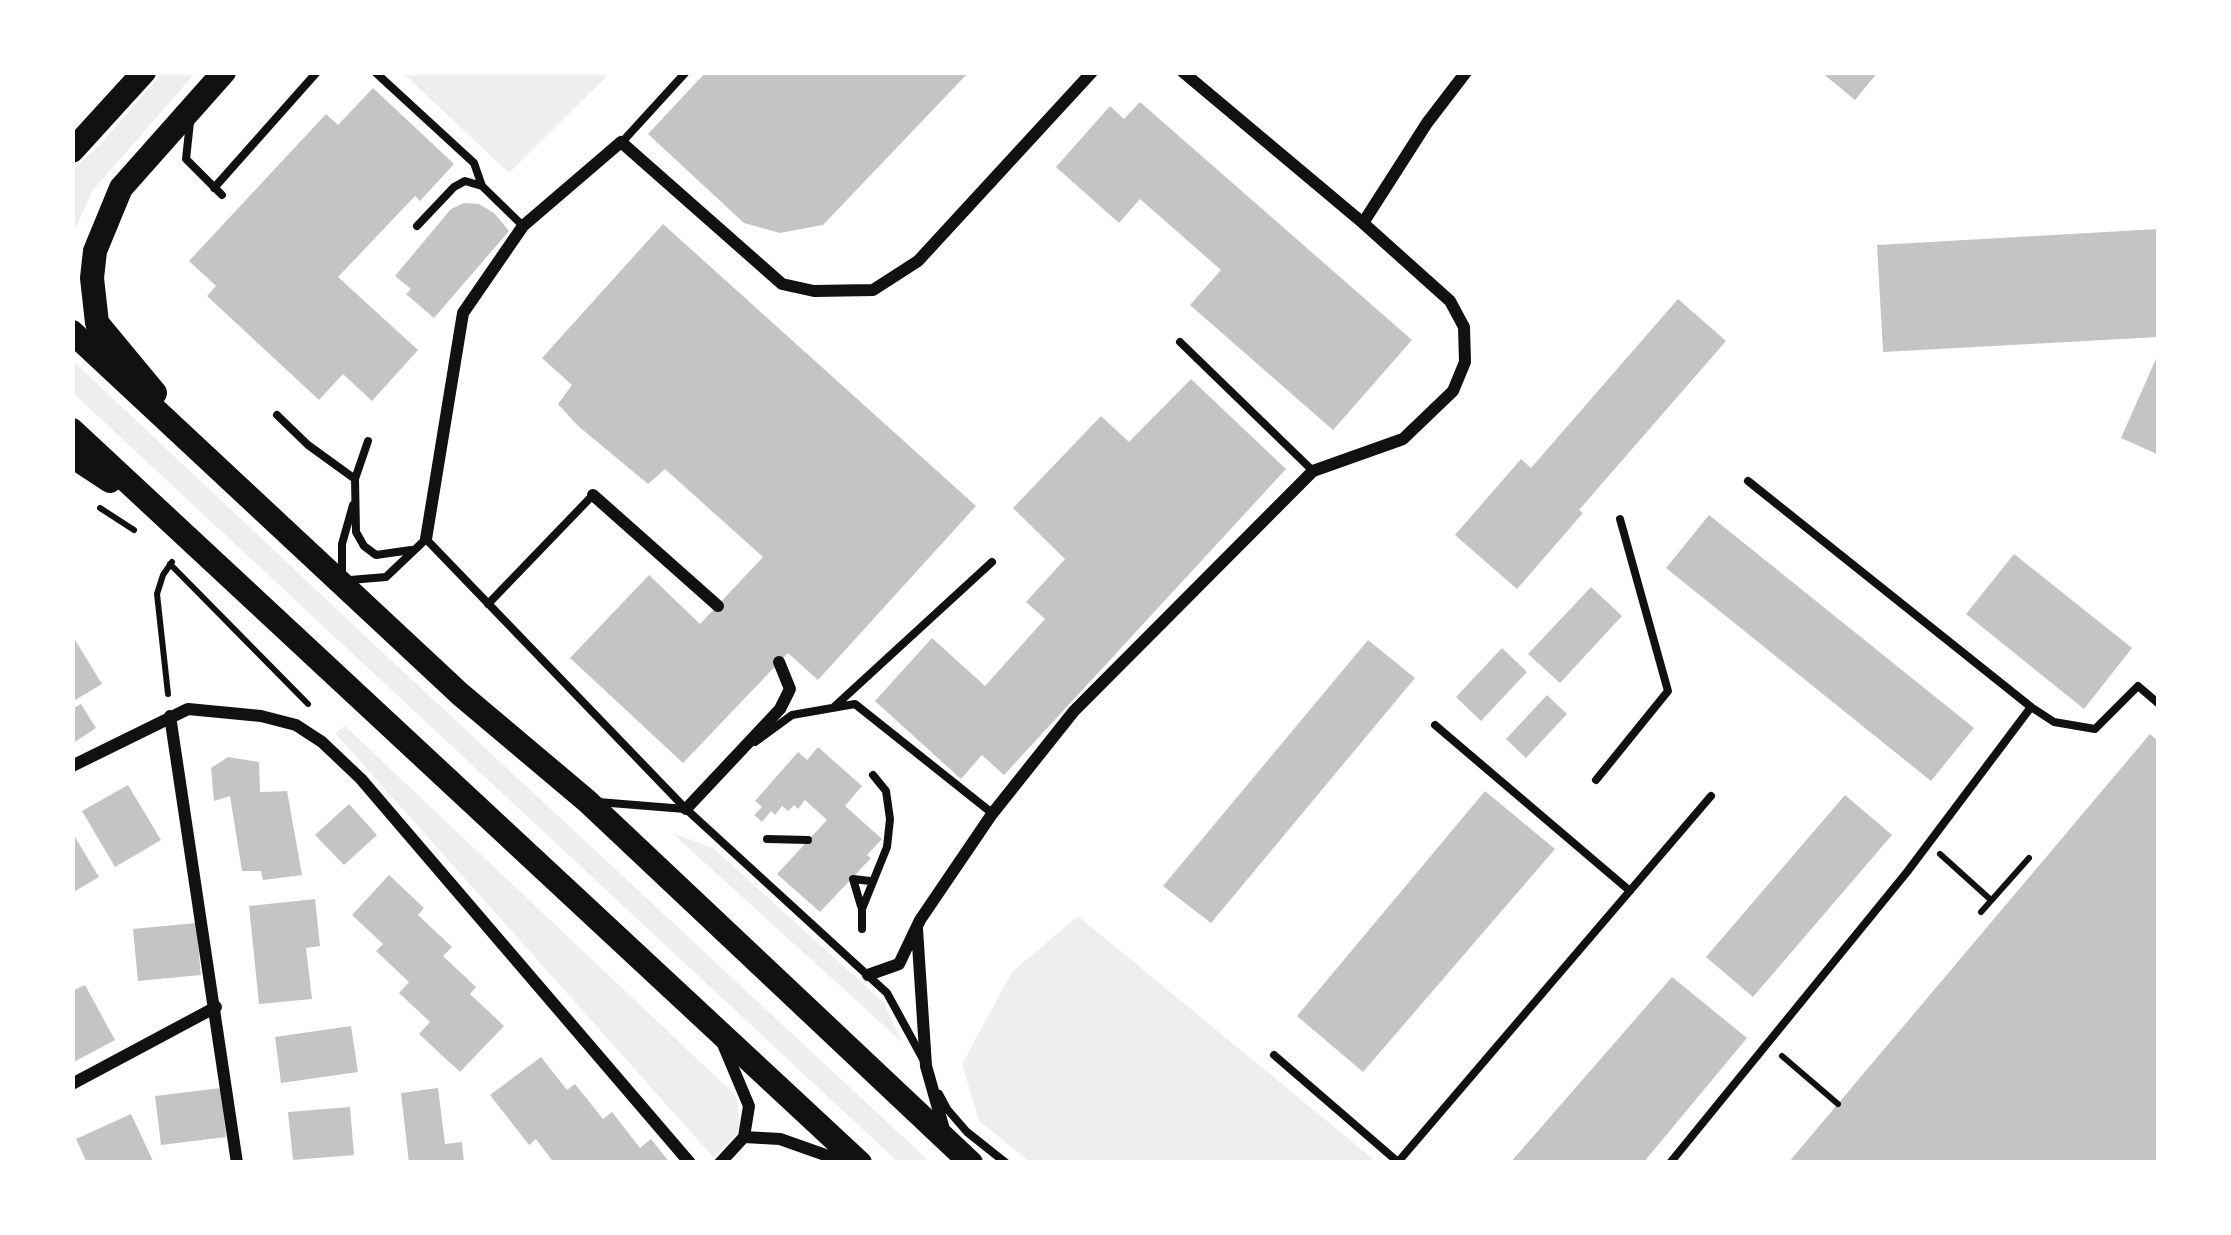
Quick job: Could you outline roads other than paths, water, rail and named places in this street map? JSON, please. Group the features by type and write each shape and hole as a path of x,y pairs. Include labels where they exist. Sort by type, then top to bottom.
{"highway":[{"path":"72,151 144,72"},
{"path":"221,473 98,323 93,305 95,251 121,188 224,72"},
{"path":"72,332 460,694 587,801 971,1163"},
{"path":"72,430 860,1163"},
{"path":"72,456 175,524"}],"street":[{"path":"426,539 463,313 524,226 622,142 782,284 814,291 873,290 919,261 1092,72"},
{"path":"868,975 898,964 992,814 1074,711 1313,471 1403,439 1454,391 1466,362 1464,327 1450,301 1183,72"},
{"path":"1364,223 1427,122 1466,72"},
{"path":"593,495 718,606"},
{"path":"686,809 780,709 790,689 779,662"},
{"path":"72,766 188,709 207,708 296,725 361,779 690,1163"},
{"path":"170,716 237,1163"},
{"path":"917,928 926,1066 947,1140"},
{"path":"72,1084 216,1007"},
{"path":"717,1030 749,1106 744,1137 720,1163"},
{"path":"744,1137 780,1139 848,1163"}],"lane":[{"path":"191,109 186,159 218,191 317,72"},
{"path":"375,72 473,163 482,186 524,226"},
{"path":"622,142 686,72"},
{"path":"417,226 454,187 465,181 482,186"},
{"path":"1180,342 1313,471"},
{"path":"277,415 308,445 355,478"},
{"path":"368,441 355,478 356,532 376,555 412,550"},
{"path":"1748,481 2054,722 2095,729 2138,686 2159,704"},
{"path":"488,604 593,495"},
{"path":"353,505 342,544 342,581 386,578 426,539 686,809 886,993 946,1109 1006,1163"},
{"path":"1596,780 1668,691 1620,519"},
{"path":"833,708 992,562"},
{"path":"744,750 792,715 855,704 992,814"},
{"path":"1670,1163 1928,844 2031,706"},
{"path":"1435,725 1630,891"},
{"path":"862,928 862,909 887,848 890,819 886,791 873,775"},
{"path":"1274,1055 1399,1162 1711,796"},
{"path":"587,801 686,809"},
{"path":"767,839 808,840"},
{"path":"862,909 853,879 870,881"}]}
